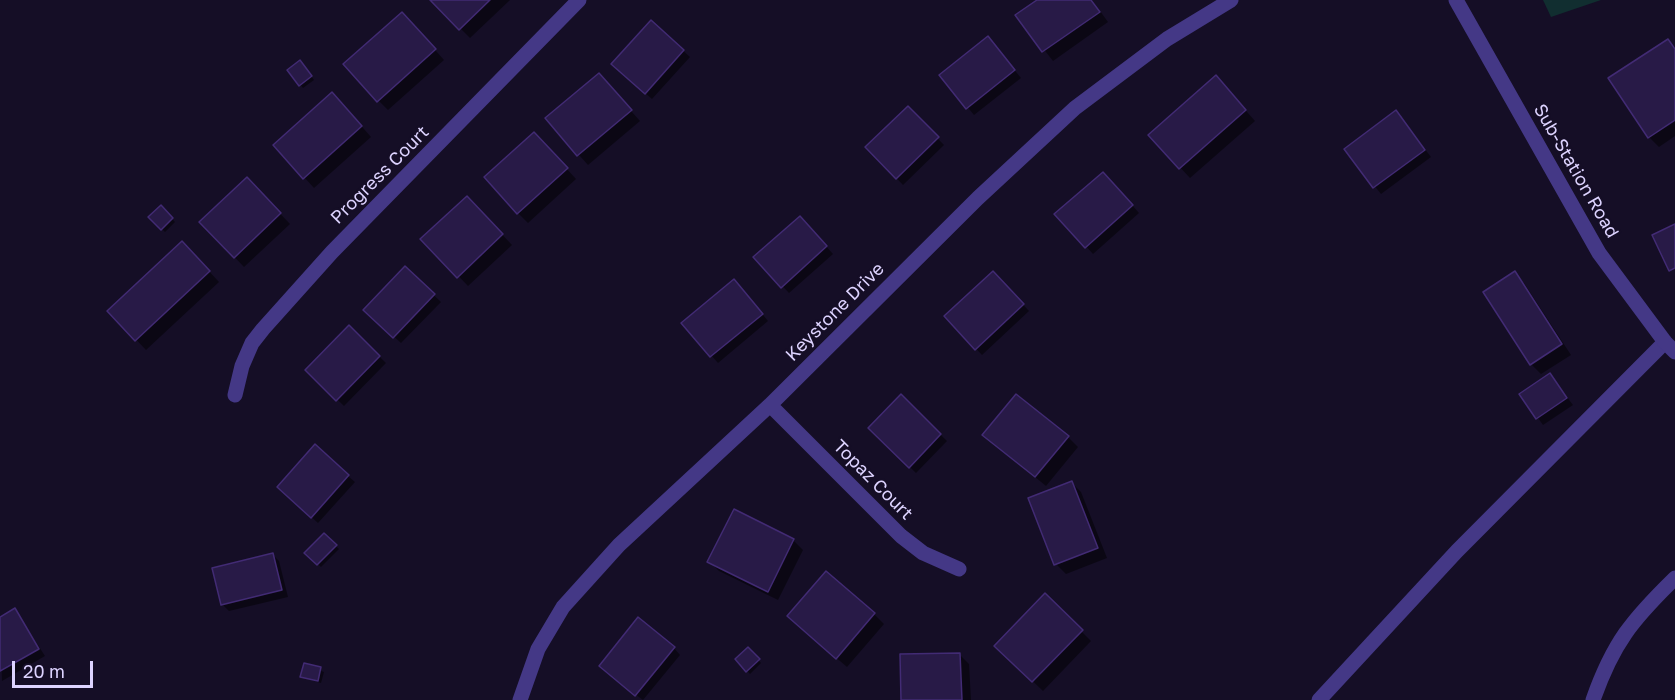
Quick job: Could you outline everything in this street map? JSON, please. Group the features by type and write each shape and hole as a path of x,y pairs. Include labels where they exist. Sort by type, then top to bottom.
{"street":[{"name":"Progress Court","path":"235,395 242,366 252,343 263,328 327,257 579,0"},
{"name":"Keystone Drive","path":"520,700 538,649 563,607 619,545 770,405 978,198 1075,108 1167,39 1231,0"},
{"name":"Sub-Station Road","path":"1456,0 1599,253 1670,347"},
{"path":"1319,700 1457,552 1670,347"},
{"name":"Topaz Court","path":"770,405 901,536 923,553 959,569"},
{"path":"1593,700 1605,666 1626,629 1675,578"}],"green space":[{"path":"1543,0 1601,0 1551,17"}],"building":[{"path":"430,0 490,0 459,30"},
{"path":"1037,0 1091,0 1100,12 1042,52 1015,15"},
{"path":"402,12 436,49 377,102 343,64"},
{"path":"651,20 684,50 645,94 611,64"},
{"path":"988,36 1015,70 966,109 939,75"},
{"path":"1668,39 1675,49 1675,120 1648,138 1608,78"},
{"path":"300,60 312,76 299,86 287,70"},
{"path":"599,73 632,110 577,156 545,118"},
{"path":"1216,75 1246,110 1179,169 1148,135"},
{"path":"332,92 362,126 303,179 273,145"},
{"path":"908,106 939,137 896,179 865,147"},
{"path":"1396,110 1425,150 1373,188 1344,149"},
{"path":"534,132 568,168 517,214 484,177"},
{"path":"1103,172 1133,205 1085,248 1054,214"},
{"path":"247,177 281,213 234,258 199,222"},
{"path":"467,196 503,234 457,278 420,239"},
{"path":"161,205 173,218 161,230 148,217"},
{"path":"800,216 827,246 781,288 753,257"},
{"path":"1675,224 1675,268 1669,271 1652,235"},
{"path":"182,241 210,271 135,341 107,311"},
{"path":"405,266 435,294 393,338 363,310"},
{"path":"993,271 1024,304 975,350 944,316"},
{"path":"1515,271 1562,344 1530,365 1483,292"},
{"path":"734,279 763,314 710,357 681,323"},
{"path":"349,325 380,356 336,401 305,370"},
{"path":"1550,373 1567,398 1536,419 1519,394"},
{"path":"901,394 941,434 909,468 868,428"},
{"path":"1016,394 1069,436 1035,477 982,435"},
{"path":"315,444 349,475 311,518 277,487"},
{"path":"1072,481 1098,548 1054,565 1028,498"},
{"path":"734,509 794,539 768,592 707,562"},
{"path":"324,533 337,545 317,565 304,553"},
{"path":"273,553 282,590 221,605 212,568"},
{"path":"826,571 875,613 836,659 787,616"},
{"path":"1045,593 1083,630 1032,682 994,646"},
{"path":"15,608 39,649 0,671 0,617"},
{"path":"638,617 675,647 635,696 599,666"},
{"path":"748,647 760,659 746,672 735,659"},
{"path":"960,653 962,700 901,700 900,654"},
{"path":"304,663 321,667 318,681 300,677"}]}
